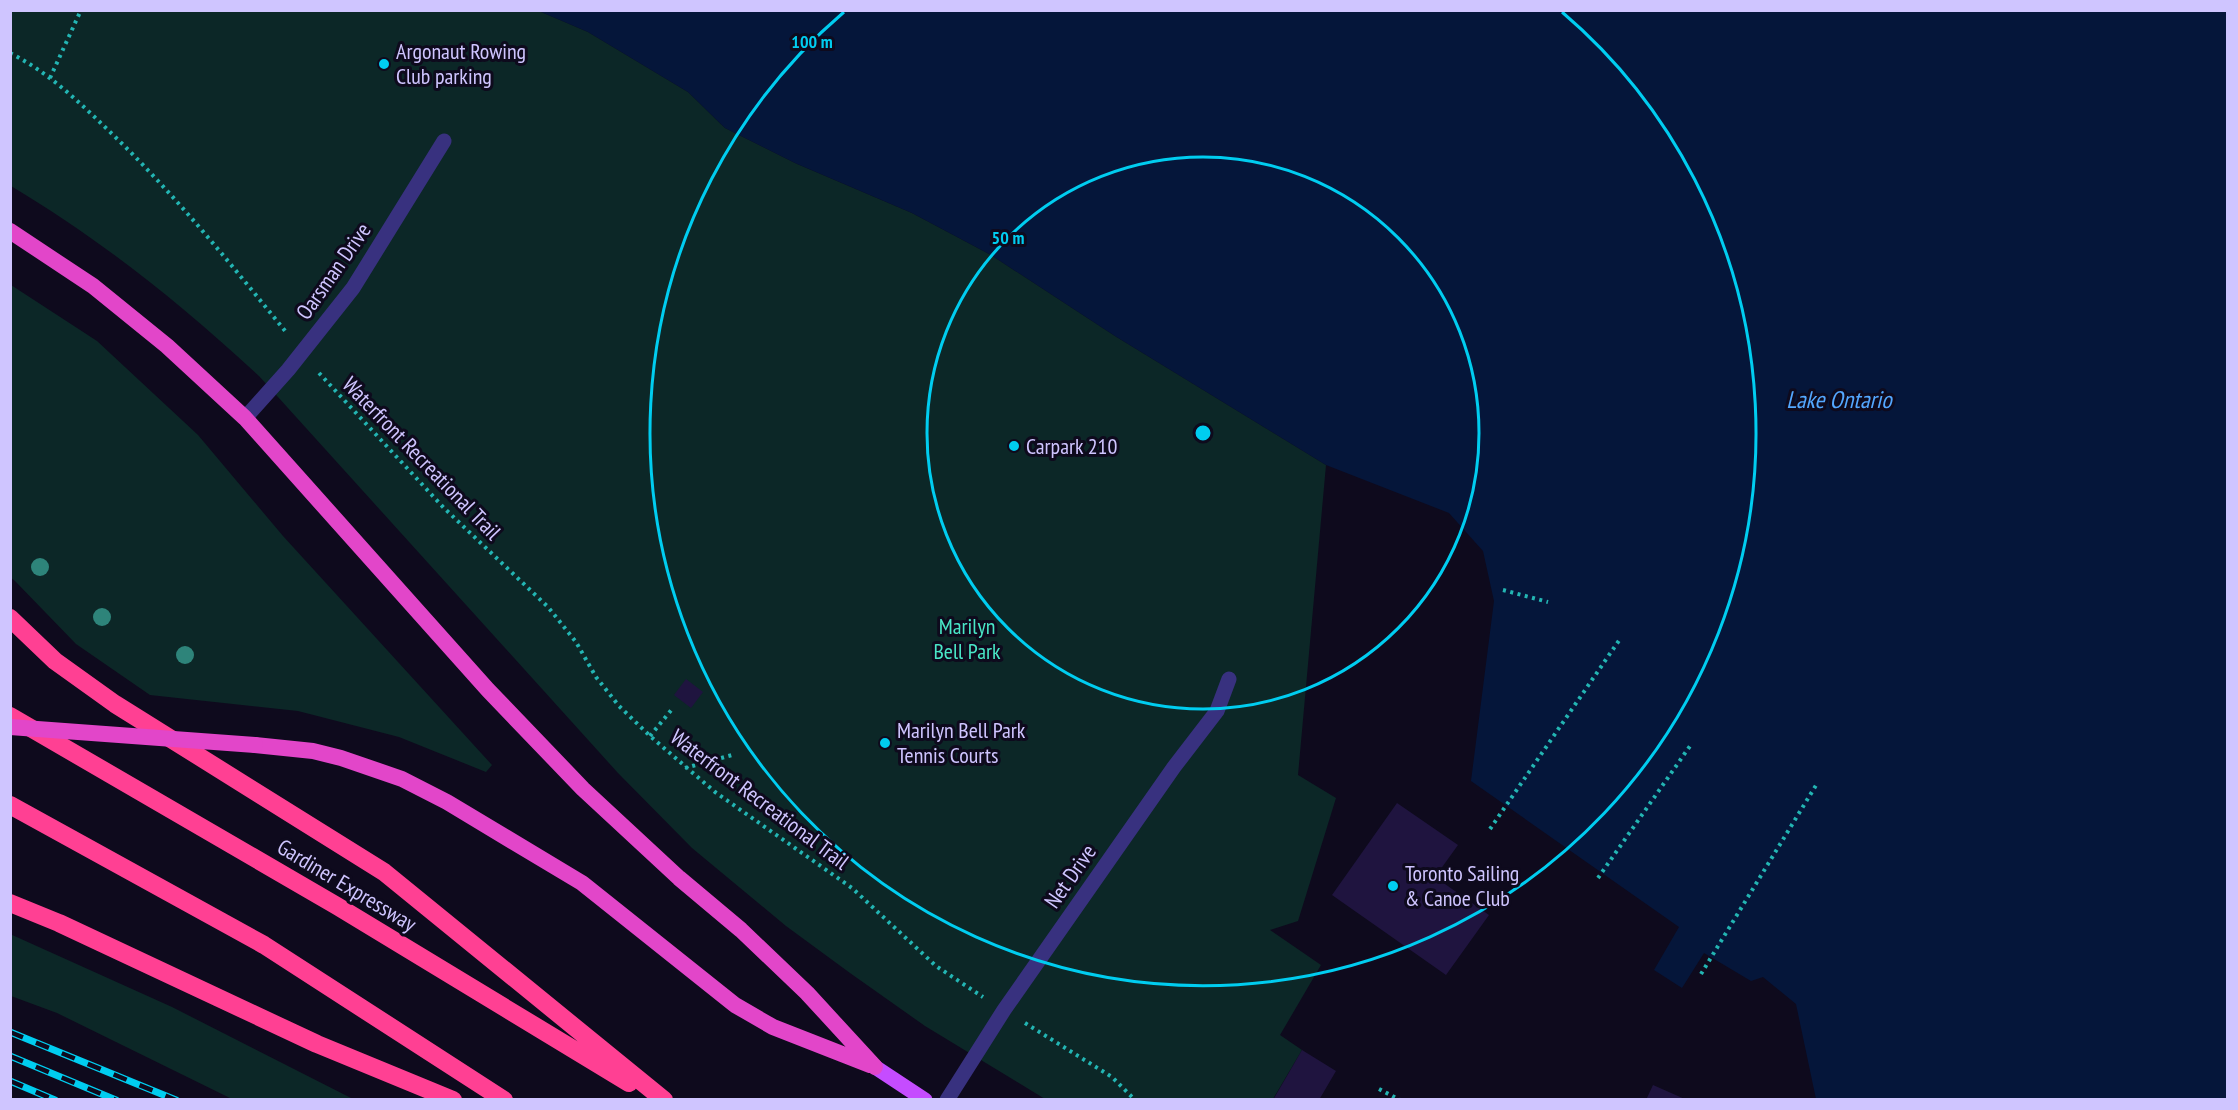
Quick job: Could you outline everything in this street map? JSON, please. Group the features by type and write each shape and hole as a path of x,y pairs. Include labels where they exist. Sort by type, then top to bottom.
{"highway":[{"path":"10,231 93,285 167,346 245,418 480,682 634,837 741,930 799,985 875,1068"},
{"path":"10,618 55,662 114,704 384,872 664,1100"},
{"name":"Gardiner Expressway","path":"10,716 337,906 656,1100"},
{"path":"10,727 314,751 402,779 447,801 582,883 735,1005 774,1027 875,1068"},
{"path":"10,805 264,945 504,1100"},
{"path":"10,903 59,922 317,1044 453,1100"}],"main road":[{"path":"875,1068 925,1100"}],"street":[{"name":"Oarsman Drive","path":"245,418 288,370 353,288 444,141"},
{"name":"Net Drive","path":"947,1100 1004,1010 1163,782 1217,711 1229,679"}],"path":[{"path":"50,78 81,10"},
{"path":"10,53 50,78 80,101 148,168 191,216 290,336"},
{"name":"Waterfront Recreational Trail","path":"314,368 444,508 548,607 576,642 596,677 619,706 685,768 852,888 936,966 1112,1077 1134,1100"},
{"path":"1503,590 1548,602"},
{"path":"1491,829 1620,639"},
{"path":"650,736 673,708"},
{"path":"1598,878 1690,746"},
{"path":"685,768 732,755"},
{"path":"1701,974 1818,782"},
{"path":"1379,1089 1400,1100"}],"green space":[{"name":"Marilyn Bell Park","path":"10,11 539,11 588,32 688,92 725,128 795,163 912,213 991,255 1115,336 1326,465 1298,775 1336,798 1298,921 1270,930 1321,965 1280,1035 1302,1050 1273,1099 1045,1099 925,1026 850,973 786,926 692,848 618,773 259,376 200,323 140,274 78,229 11,186"},
{"path":"11,285 97,341 198,435 283,536 492,765 486,772 399,737 298,711 150,695 76,644 10,577"},
{"path":"10,934 172,1007 353,1099 232,1099 57,1013 11,996"}],"water":[{"name":"Lake Ontario","path":"539,11 2227,11 2227,1099 1816,1099 1796,1004 1763,977 1751,981 1704,953 1682,988 1654,970 1679,927 1471,781 1494,601 1483,551 1449,513 1326,465 1115,336 991,255 912,213 795,163 725,128 688,92 588,32"}],"building":[{"path":"686,679 703,692 691,708 674,695"},
{"name":"Toronto Sailing & Canoe Club","path":"1397,803 1458,845 1435,877 1489,915 1446,975 1332,895"},
{"path":"1302,1050 1336,1071 1319,1100 1273,1100"},
{"path":"1653,1085 1687,1100 1646,1100"}],"railway":[{"path":"10,1032 176,1100"},
{"path":"10,1056 116,1100"},
{"path":"10,1081 55,1100"}],"place":[{"name":"Argonaut Rowing Club parking","path":"384,64"},
{"name":"Carpark 210","path":"1014,446"},
{"name":"Marilyn Bell Park Tennis Courts","path":"885,743"},
{"name":"Toronto Sailing & Canoe Club","path":"1393,886"}]}
